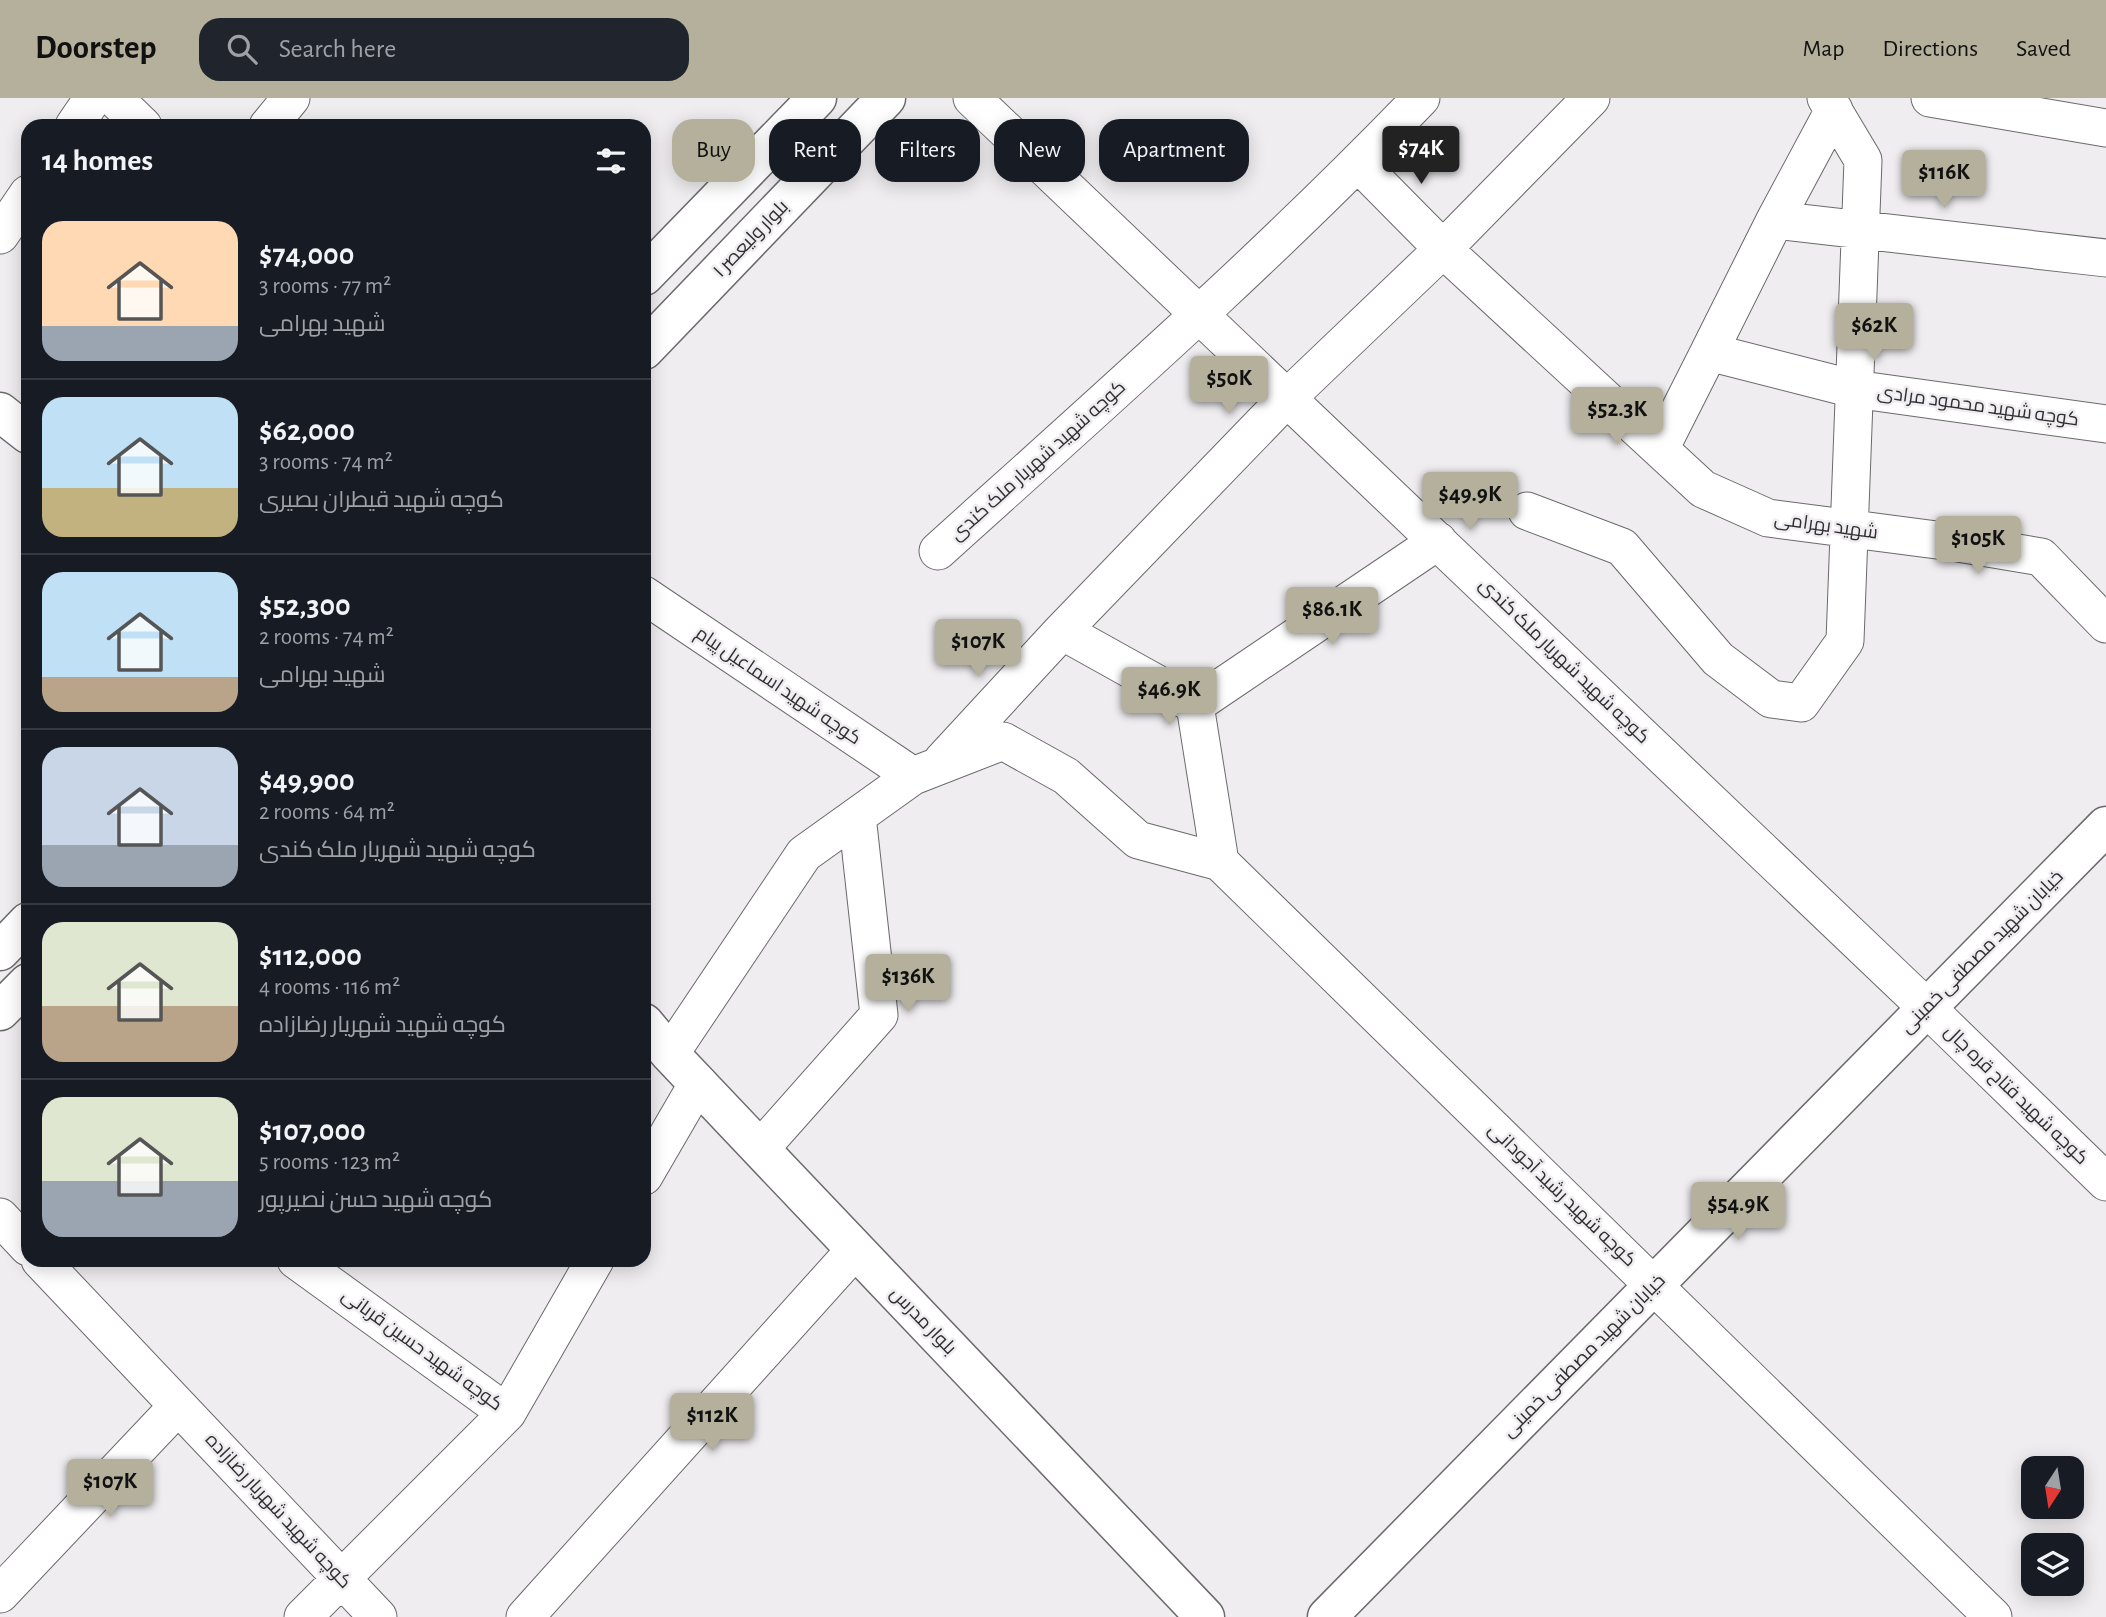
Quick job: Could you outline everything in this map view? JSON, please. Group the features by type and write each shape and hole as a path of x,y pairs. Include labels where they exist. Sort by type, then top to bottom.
{"main road":[{"path":"651,269 817,98"},
{"name":"بلوار ولیعصر ۱","path":"651,343 886,98"},
{"path":"0,412 21,428"},
{"name":"خیابان شهید مصطفی خمینی","path":"1327,1617 2106,826"},
{"path":"0,951 21,929"},
{"path":"0,1011 21,990"},
{"name":"بلوار مدرس","path":"651,1031 1205,1617"}],"street":[{"path":"79,119 93,98"},
{"path":"114,98 136,119"},
{"path":"274,119 291,98"},
{"name":"کوچه شهید شهریار ملک کندی","path":"972,98 1927,1007"},
{"name":"کوچه شهید شهریار ملک کندی","path":"938,551 1200,315 1358,163 1421,98"},
{"path":"925,772 1287,397 1443,249 1591,98"},
{"path":"1930,98 2106,128"},
{"path":"1660,449 1830,104"},
{"path":"1527,511 1622,547 1718,659 1771,699 1801,703 1845,641 1863,160 1830,104"},
{"name":"شهید بهرامی","path":"1358,163 1443,249 1703,488 1768,518 2041,556 2106,624"},
{"path":"0,235 21,204"},
{"path":"1775,220 2106,258"},
{"name":"کوچه شهید محمود مرادی","path":"1709,352 1854,389 2106,424"},
{"path":"1195,705 1438,541"},
{"name":"کوچه شهید اسماعیل پیام","path":"651,599 925,772"},
{"path":"1062,631 1195,705"},
{"path":"670,1054 804,854 925,772 1003,741 1066,776 1138,840 1220,862 1195,705"},
{"path":"760,1149 879,1015 857,816"},
{"name":"کوچه شهید رشید آجودانی","path":"1220,862 1993,1617"},
{"name":"کوچه شهید فتاح قره چال","path":"1927,1007 2106,1182"},
{"path":"651,1164 698,1083"},
{"path":"0,1217 21,1240"},
{"path":"525,1617 855,1250"},
{"name":"کوچه شهید شهریار رضازاده","path":"47,1267 378,1617"},
{"name":"کوچه شهید حسین قربانی","path":"306,1267 507,1413 592,1267"},
{"path":"0,1594 178,1406"},
{"path":"303,1617 507,1413"}]}
